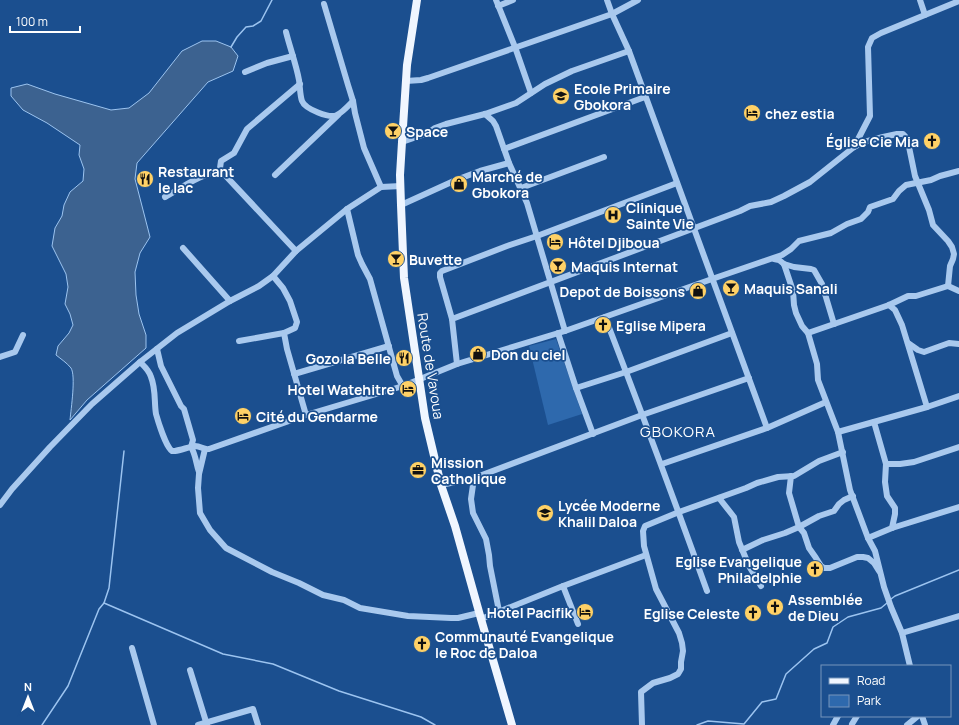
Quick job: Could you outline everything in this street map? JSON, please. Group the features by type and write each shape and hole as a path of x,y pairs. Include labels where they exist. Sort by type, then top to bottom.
{"main road":[{"name":"Route de Vavoua","path":"417,0 407,65 402,142 401,205 404,278 425,418 432,442 441,485 455,526 512,725"}],"street":[{"path":"513,0 497,3 515,47 531,93"},
{"path":"607,0 628,51 767,428"},
{"path":"406,81 428,78 612,14 638,0"},
{"path":"920,0 925,15"},
{"path":"854,147 870,116 868,47 872,38 959,1"},
{"path":"324,4 353,101 364,148 381,187"},
{"path":"286,32 300,84 302,101 306,107 312,110 328,116 338,115"},
{"path":"402,142 428,133 435,128 446,124 516,104 545,84 572,71 628,51"},
{"path":"245,72 267,63 292,56"},
{"path":"296,251 220,168 222,161 234,153 247,130 300,84"},
{"path":"504,149 645,97"},
{"path":"275,175 353,101"},
{"path":"485,114 493,121 509,163 527,203 565,331"},
{"path":"452,318 750,206 771,202 810,182 854,147 864,142 897,134 903,134 906,136 915,176 929,210 932,225 952,247 954,254 950,266 948,286"},
{"path":"521,188 604,157"},
{"path":"401,205 456,180 480,171 509,163"},
{"path":"140,362 148,369 151,376 154,385 156,414 163,435 170,449 175,452 194,446 205,449 213,448 306,415 403,386 457,364 565,331 787,253 799,241 831,233 847,224 861,219 868,212 870,207 893,199 906,185 931,180 959,171"},
{"path":"165,197 208,174 214,172 223,173"},
{"path":"457,364 452,318 440,277 440,273 442,271 677,183"},
{"path":"0,505 50,447 75,421 140,362 177,333 230,301 259,286 273,276 296,251 347,209 381,187 401,186"},
{"path":"347,209 358,254 370,279 397,376 403,386"},
{"path":"183,248 230,301"},
{"path":"770,259 777,259 784,264 794,267 814,270 822,284 834,324"},
{"path":"784,264 793,291 796,313 802,326 808,333 817,364 818,380 838,432 850,490 868,538 875,551 884,587 902,633 910,665"},
{"path":"239,341 284,333 295,328 297,322 290,301 283,288 273,276"},
{"path":"808,333 889,305 908,296 916,296 948,286 959,291"},
{"path":"889,305 895,310 902,325 927,407"},
{"path":"605,317 662,464 707,591"},
{"path":"284,333 287,349 306,415"},
{"path":"558,333 593,434"},
{"path":"576,388 626,372 732,333"},
{"path":"0,357 15,352 23,335"},
{"path":"908,343 924,352 949,343 959,344"},
{"path":"294,374 389,346"},
{"path":"157,349 161,366 181,406 184,409 193,440 191,447 195,453 199,474"},
{"path":"441,485 474,478 642,415 749,378"},
{"path":"838,432 927,407 959,396"},
{"path":"662,464 767,428 826,402"},
{"path":"874,422 886,464 884,482 887,496 895,508 892,528"},
{"path":"886,464 914,462 959,447"},
{"path":"205,449 199,474 198,488 200,513 210,530 226,548 272,572 323,595 344,600 360,608 408,616 454,618 480,616 500,611 646,555"},
{"path":"642,725 641,692 653,683 678,674 681,670 683,651 679,633 656,588 644,546 643,531 645,526 757,483 778,477 794,476 819,461 843,452"},
{"path":"791,476 789,493 799,527 804,533 809,548 821,566 824,568 830,568 863,556 874,563 882,578"},
{"path":"474,478 471,499 473,514 486,539 490,566 500,611"},
{"path":"742,550 763,540 799,527 819,516 834,511 844,500 853,496"},
{"path":"719,498 734,517 742,550 749,566 761,586"},
{"path":"868,538 892,528 959,507"},
{"path":"563,586 578,624"},
{"path":"902,633 959,616"},
{"path":"132,648 154,725"},
{"path":"190,670 207,724"},
{"path":"198,725 207,724 253,709 258,725"},
{"path":"907,725 917,717"}],"green space":[{"path":"556,339 582,414 548,425 529,346"}],"shaded area":[{"path":"202,41 216,41 231,47 238,56 233,71 208,82 137,163 135,179 150,237 140,253 135,272 136,295 139,314 146,335 146,348 87,400 70,420 73,393 72,372 71,368 56,355 58,346 69,333 73,325 65,304 68,287 66,274 52,246 55,228 62,216 64,205 70,192 83,181 84,169 79,155 80,145 47,123 23,110 11,96 11,88 27,84 55,94 111,110 129,108 149,93 182,51"}],"waterway":[{"path":"231,47 246,27 253,26 261,21 272,0"},
{"path":"42,725 68,686 109,588 124,451"},
{"path":"891,599 959,570"},
{"path":"104,603 223,654 273,664 339,691 421,717 435,725"},
{"path":"697,725 708,721 744,724 762,702 776,699 786,674 814,649 827,643 833,627 848,617 881,608 887,603"}],"place":[{"name":"Ecole Primaire Gbokora","path":"561,96"},
{"name":"chez estia","path":"752,113"},
{"name":"Space","path":"393,131"},
{"name":"Église Cie Mia","path":"932,141"},
{"name":"Restaurant le lac","path":"145,179"},
{"name":"Marché de Gbokora","path":"459,184"},
{"name":"Clinique Sainte Vie","path":"613,215"},
{"name":"Hôtel Djiboua","path":"555,242"},
{"name":"Buvette","path":"396,259"},
{"name":"Maquis Internat","path":"558,266"},
{"name":"Maquis Sanali","path":"731,288"},
{"name":"Depot de Boissons","path":"698,291"},
{"name":"Eglise Mipera","path":"603,325"},
{"name":"Don du ciel","path":"478,354"},
{"name":"Gozo la Belle","path":"404,358"},
{"name":"Hotel Watehitre","path":"408,389"},
{"name":"Cité du Gendarme","path":"243,416"},
{"name":"Mission Catholique","path":"418,470"},
{"name":"Lycée Moderne Khalil Daloa","path":"545,513"},
{"name":"Eglise Evangelique Philadelphie","path":"815,569"},
{"name":"Assemblée de Dieu","path":"775,607"},
{"name":"Hotel Pacifik","path":"585,612"},
{"name":"Eglise Celeste","path":"753,613"},
{"name":"Communauté Evangelique le Roc de Daloa","path":"422,644"}],"district":[{"name":"GBOKORA","path":"678,431"}]}
